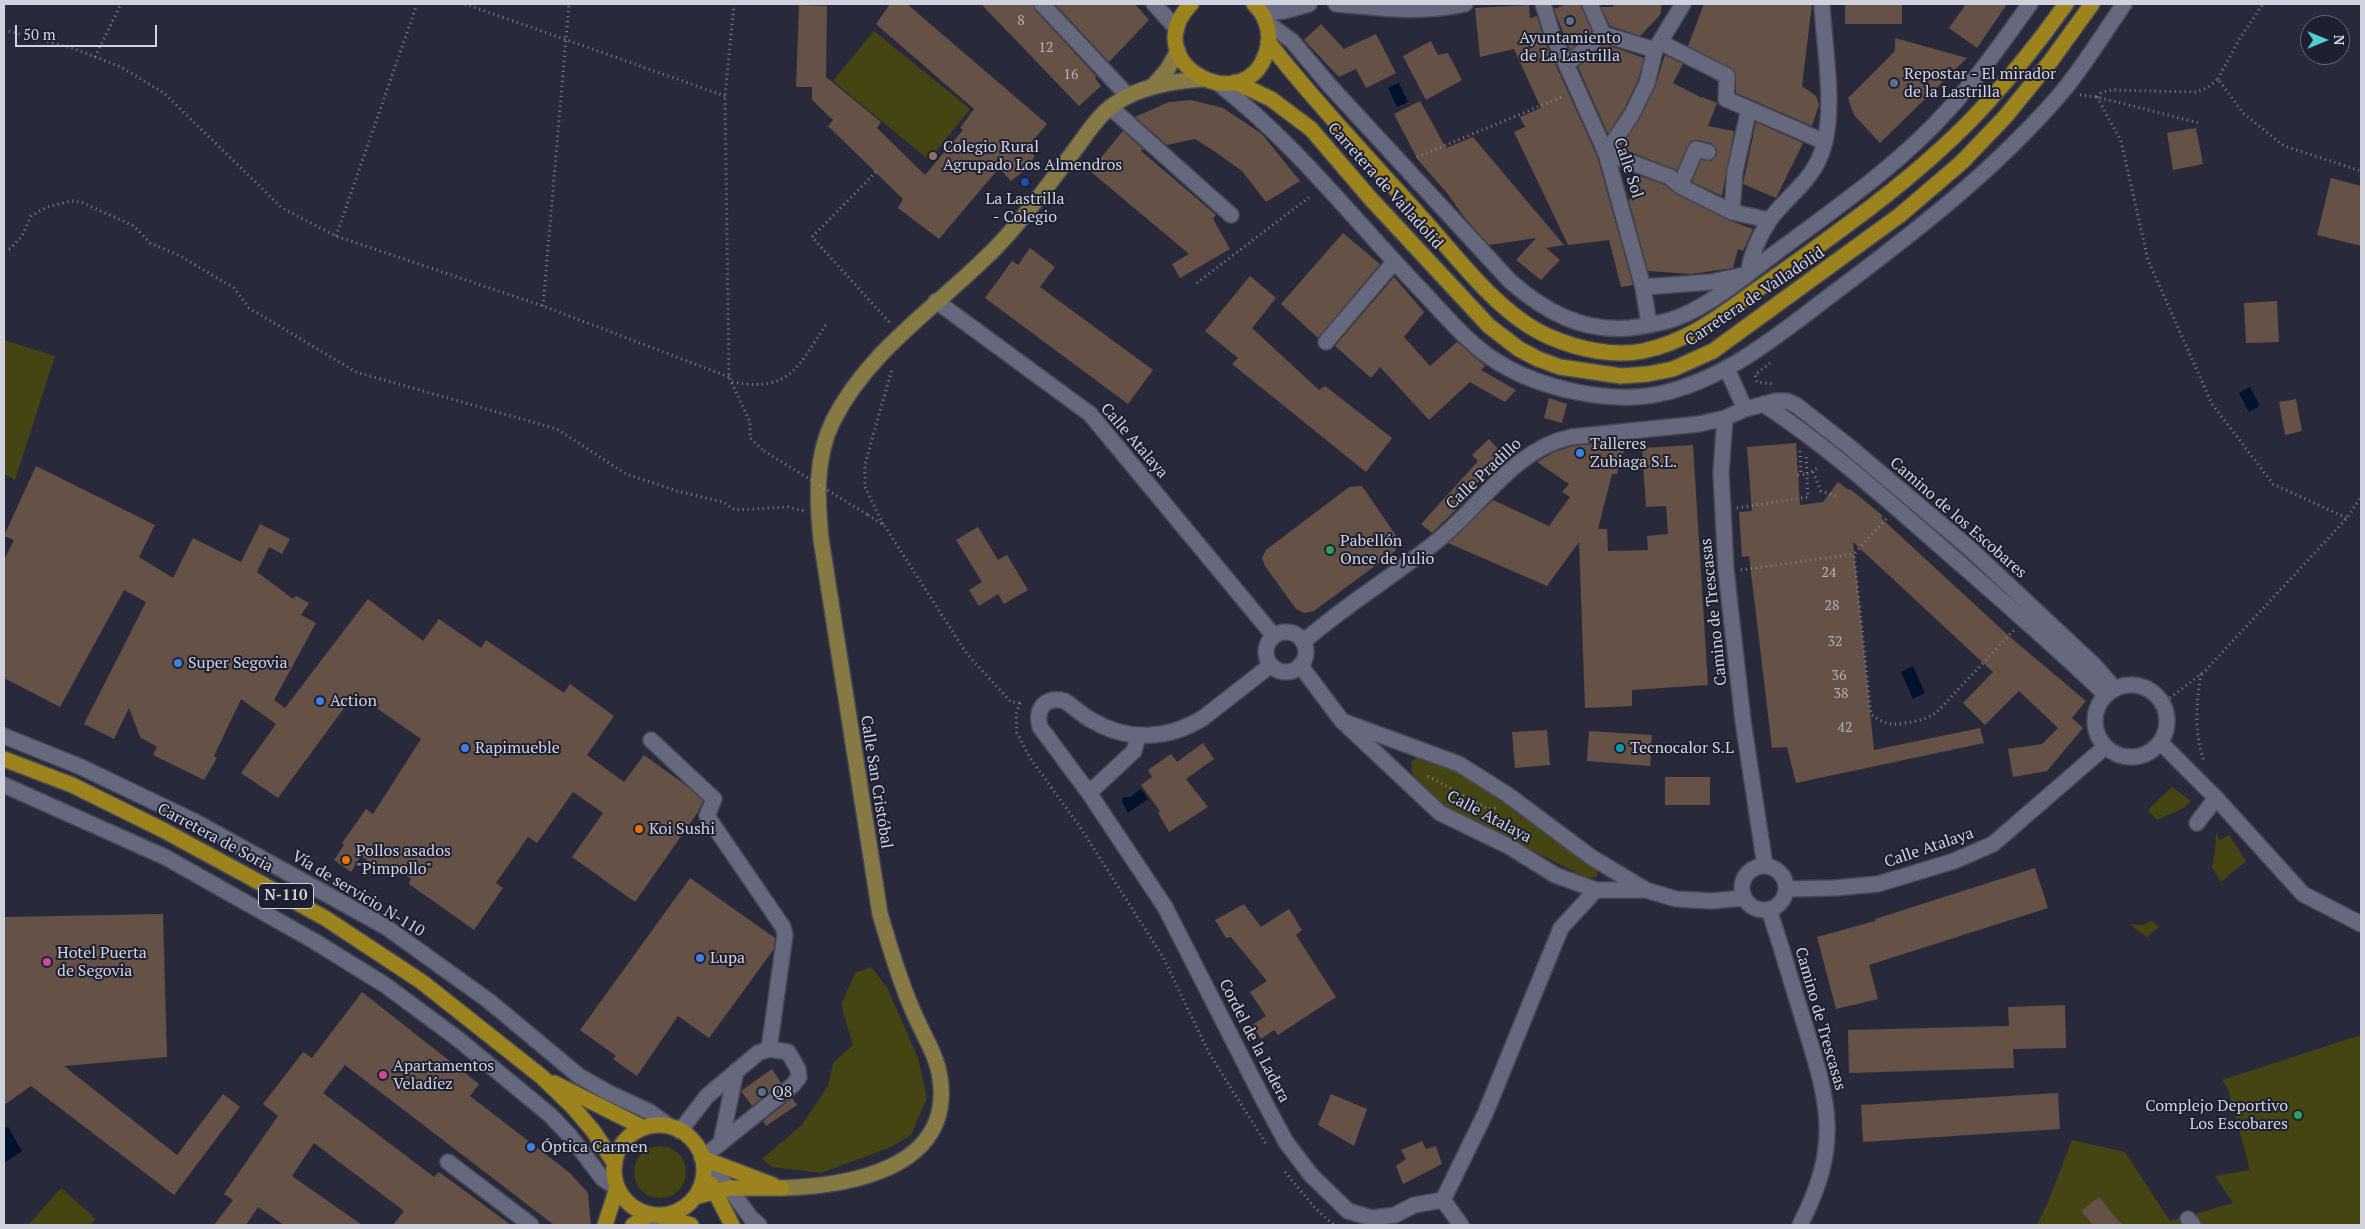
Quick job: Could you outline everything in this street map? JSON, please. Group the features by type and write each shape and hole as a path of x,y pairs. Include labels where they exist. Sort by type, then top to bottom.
{"highway":[{"name":"Carretera de Valladolid","path":"1268,42 1301,84 1472,273 1516,317 1548,336 1586,349 1642,351 1669,343 1697,331 1809,252 1930,158 1985,104 2044,34 2066,4"},
{"name":"Carretera de Valladolid","path":"1235,82 1271,99 1311,129 1370,198 1489,326 1519,349 1538,360 1560,367 1621,376 1639,375 1673,370 1713,351 1900,214 1962,162 2005,117 2050,62 2092,4"},
{"path":"1187,5 1177,29 1178,51 1189,70 1202,80 1219,84 1235,82 1247,77 1258,67 1265,55 1268,42 1261,13"},
{"name":"Carretera de Soria","path":"4,759 72,785 164,830 325,918 422,982 542,1077 573,1107 594,1132 614,1164"},
{"name":"Carretera de Soria","path":"542,1077 644,1128"},
{"path":"614,1164 624,1141 644,1128 674,1129 690,1138 702,1163 722,1190 732,1225"},
{"path":"633,1225 654,1220 679,1210 695,1197 700,1188 702,1163"},
{"name":"Calle San Cristóbal","path":"702,1163 782,1188"},
{"name":"N-110","path":"614,1164 617,1188"},
{"path":"617,1188 631,1206 654,1220 691,1225"},
{"path":"605,1225 617,1188"},
{"name":"Calle San Cristóbal","path":"695,1197 722,1190 782,1188"}],"main road":[{"path":"1153,86 1178,51"},
{"name":"Calle San Cristóbal","path":"782,1188 819,1186 856,1179 888,1168 905,1159 919,1148 930,1133 938,1116 942,1094 936,1061 896,970 880,914 864,822 818,516 817,503 824,444 834,420 850,392 865,373 936,301 980,264 1002,241 1023,217 1098,119 1110,107 1128,96 1153,86 1202,80"}],"street":[{"path":"1042,4 1128,96"},
{"path":"1154,4 1177,29"},
{"path":"1261,13 1284,11 1310,4"},
{"path":"1338,4 1415,11 1465,4"},
{"name":"Calle Sol","path":"1543,4 1552,33 1606,153 1644,287 1650,324"},
{"path":"1590,4 1603,34"},
{"path":"1683,4 1658,46 1647,82 1632,114 1606,153 1670,176 1680,186 1732,212 1769,220"},
{"path":"1644,287 1711,282 1748,274 1751,253 1769,220 1813,169 1825,142 1829,100 1822,4"},
{"name":"Carretera de Valladolid","path":"1261,13 1292,41 1336,93 1510,282 1536,304 1568,320 1588,325 1629,328 1683,315 1708,302 1852,197 1896,161 1938,121 1980,73 2030,4"},
{"path":"1219,84 1248,107 1325,185 1394,262 1475,346 1501,364 1543,382 1579,394 1632,398 1672,391 1727,369 1782,332 1915,232 2003,154 2061,93 2124,4"},
{"path":"1567,64 1603,34"},
{"path":"1603,34 1658,46 1727,76 1726,99 1825,142"},
{"path":"1110,107 1231,214"},
{"path":"1732,212 1735,171 1749,109"},
{"path":"1680,186 1696,149 1708,152"},
{"path":"1326,342 1394,262"},
{"name":"Calle Atalaya","path":"936,301 1090,414 1274,636"},
{"path":"1725,418 1745,409 1727,369"},
{"name":"Camino de los Escobares","path":"1745,409 1782,400 1796,405 1846,444 1968,547 2094,664 2110,692"},
{"name":"Camino de los Escobares","path":"1763,404 1802,429 2110,692"},
{"name":"Camino de Trescasas","path":"1725,418 1721,472 1726,570 1741,705 1765,866"},
{"name":"Calle Pradillo","path":"1303,642 1439,540 1510,471 1537,449 1553,441 1571,437 1699,424 1725,418"},
{"path":"1287,632 1303,642 1305,654 1300,666 1290,672 1283,672 1271,665 1266,655 1266,650 1274,636 1287,632"},
{"path":"1041,706 1050,700 1065,701 1092,721 1113,731 1138,736 1162,735 1192,725 1271,665"},
{"name":"Calle Atalaya","path":"1300,666 1342,721 1440,813 1510,847 1556,875 1596,890 1646,890"},
{"path":"2123,686 2142,687 2157,697 2162,704 2166,727 2160,742 2154,748 2138,756 2120,756 2105,747 2096,730 2095,721 2096,711 2110,692 2123,686"},
{"name":"Cordel de la Ladera","path":"1041,706 1038,717 1040,727 1089,793 1165,907 1286,1142 1311,1175 1348,1211 1372,1218 1395,1215 1414,1205 1442,1200"},
{"name":"Calle Atalaya","path":"1342,721 1459,764 1508,795 1591,857 1646,890 1676,899 1712,901 1744,898"},
{"name":"Vía de servicio N-110","path":"4,736 81,767 194,821 386,927 493,1004 579,1076 608,1093 650,1112 674,1129"},
{"path":"1089,793 1134,751 1138,736"},
{"path":"651,740 714,799 707,816 783,927 784,935 769,1049"},
{"path":"2160,742 2216,798 2303,894 2361,924"},
{"name":"Calle Atalaya","path":"1786,889 1834,888 1878,884 1954,861 1993,844 2105,747"},
{"path":"4,786 165,856 314,941 385,985 465,1045 550,1115 570,1136 602,1179 617,1188"},
{"path":"2197,823 2216,798"},
{"path":"1765,866 1772,867 1783,876 1786,889 1781,902 1769,910 1754,909 1744,898 1742,887 1745,876 1754,868 1765,866"},
{"path":"1461,1225 1442,1200 1484,1114 1560,928 1596,890"},
{"name":"Camino de Trescasas","path":"1769,910 1821,1078 1827,1109 1827,1145 1823,1168 1814,1195 1800,1225"},
{"path":"674,1129 707,1096 758,1053 769,1049 788,1052 798,1069 799,1078 793,1085 722,1142 702,1163"},
{"path":"722,1142 736,1071"},
{"path":"448,1162 531,1225"},
{"path":"722,1190 759,1225"}],"path":[{"path":"95,57 121,4"},
{"path":"336,236 417,4"},
{"path":"465,4 725,96"},
{"path":"543,306 569,4"},
{"path":"734,4 725,96 729,377 750,422 750,438 764,452 884,525"},
{"path":"2097,97 2102,92 2111,90 2196,92 2207,88 2218,79 2240,38 2263,4"},
{"path":"4,30 75,49 120,67 164,93 282,208 336,236 543,306 729,377"},
{"path":"2218,79 2244,113 2284,146 2361,171"},
{"path":"1409,160 1578,90"},
{"path":"2097,97 2199,123"},
{"path":"2097,97 2121,141 2148,260 2212,404 2273,484 2347,518"},
{"path":"876,172 812,236 895,329"},
{"path":"1196,283 1325,185"},
{"path":"4,249 10,249 22,236 31,216 47,207 70,201 81,202 134,226 150,243 180,256 234,288 249,308 356,372 557,429 626,474 677,491 723,502 735,510 788,507 818,516"},
{"path":"732,382 752,386 775,383 789,376 799,365 827,323"},
{"path":"893,366 865,464 865,487 884,525 966,654 1011,702 1041,706"},
{"path":"1737,508 1808,497 1805,448"},
{"path":"1800,452 1800,475 1813,472 1818,468"},
{"path":"1813,472 1821,491 1836,496"},
{"path":"2162,704 2202,674 2347,518 2361,497"},
{"path":"1726,570 1742,570 1854,554 1896,508"},
{"path":"1854,554 1871,714 1880,720 1892,724 1928,718 2024,619"},
{"path":"2202,674 2196,700 2197,743 2207,771"},
{"path":"1020,703 1016,714 1017,733 1030,758 1080,827 1163,957 1210,1053 1270,1150"},
{"path":"1428,776 1488,809 1501,806"},
{"path":"1280,1164 1295,1186 1334,1225"}],"shaded area":[{"path":"874,31 970,109 929,160 833,81"},
{"path":"4,340 55,356 15,480 4,474"},
{"path":"1418,757 1459,769 1597,865 1597,877 1587,878 1444,806 1414,776 1411,769 1412,761"},
{"path":"2172,787 2191,801 2179,810 2157,820 2148,810"},
{"path":"2216,832 2220,840 2229,835 2246,861 2221,882 2212,867"},
{"path":"2151,921 2159,927 2147,937 2129,924 2143,925"},
{"path":"871,967 887,987 918,1058 927,1098 911,1135 891,1147 821,1173 773,1167 762,1159 802,1125 828,1086 833,1063 853,1045 841,1005 855,973"},
{"name":"Complejo Deportivo Los Escobares","path":"2361,1035 2361,1225 2037,1225 2049,1200 2072,1140 2125,1152 2170,1221 2233,1203 2215,1176 2250,1170 2228,1089 2222,1080"},
{"path":"660,1146 670,1148 678,1154 684,1162 686,1172 684,1182 678,1190 670,1196 660,1198 650,1196 642,1190 636,1182 634,1172 636,1162 642,1154 650,1148"},
{"path":"61,1188 96,1219 90,1225 28,1225"}],"water":[{"path":"1399,83 1408,102 1397,107 1388,88"},
{"path":"2250,387 2260,406 2249,412 2239,393"},
{"path":"1913,666 1925,693 1913,699 1901,672"},
{"path":"1141,789 1148,799 1128,813 1122,802 1123,797 1130,797"},
{"path":"8,1127 22,1151 4,1163 4,1129"}],"building":[{"path":"890,4 907,4 1047,124 1026,149 1035,156 1024,171 1011,181 999,168 939,239 898,208 903,199 828,126 833,120 812,100 812,87 796,87 799,5 827,6 826,77 881,122 877,128 925,175 963,130 960,128 974,109 876,24"},
{"path":"981,4 1033,4 1035,10 1096,76 1095,78 1101,86 1079,106"},
{"path":"1055,4 1135,4 1149,20 1109,62"},
{"name":"Ayuntamiento de La Lastrilla","path":"1567,4 1578,4 1581,6 1592,31 1570,50 1554,9"},
{"path":"1614,4 1662,4 1660,15 1640,36 1610,26 1601,7 1613,7"},
{"path":"1704,4 1812,4 1802,86 1816,96 1819,105 1812,126 1736,93 1735,71 1688,46"},
{"path":"1845,4 1902,4 1902,24 1845,24"},
{"path":"1966,4 2007,4 1977,48 1949,28"},
{"path":"1529,5 1530,18 1537,16 1543,37 1597,156 1633,285 1621,287 1609,240 1568,245 1514,132 1525,127 1520,117 1541,108 1514,49 1480,57 1475,8"},
{"path":"1321,24 1344,49 1376,34 1396,73 1366,88 1356,69 1339,77 1304,40"},
{"path":"1895,38 1967,58 1880,143 1854,115 1848,98 1895,51"},
{"path":"1431,41 1438,55 1448,53 1462,80 1426,100 1403,56"},
{"path":"1605,44 1644,58 1638,80 1624,109 1608,134 1578,67"},
{"path":"1665,55 1683,64 1673,83 1702,98 1717,103 1708,126 1734,131 1722,196 1692,182 1701,160 1711,161 1717,155 1717,149 1711,143 1698,140 1690,142 1677,170 1620,148 1640,118 1655,87"},
{"path":"1191,100 1223,108 1262,134 1300,181 1266,202 1242,171 1214,151 1195,139 1167,145 1135,117 1169,102"},
{"path":"1420,101 1446,148 1473,137 1564,245 1546,248 1560,260 1541,280 1516,260 1536,238 1489,245 1418,160 1394,114"},
{"path":"1756,122 1803,143 1776,198 1743,184"},
{"path":"2196,128 2203,164 2173,170 2167,133"},
{"path":"1123,131 1144,150 1140,150 1216,215 1213,219 1230,249 1180,278 1172,264 1189,254 1090,171"},
{"path":"1640,176 1665,185 1676,194 1728,220 1753,229 1743,251 1738,249 1733,268 1691,274 1648,271 1629,201"},
{"path":"2331,178 2361,186 2361,246 2317,235"},
{"path":"1343,233 1380,264 1318,338 1281,304"},
{"path":"1030,248 1055,267 1040,287 1153,370 1128,404 985,298 1012,261 1018,265"},
{"path":"1250,276 1276,298 1252,328 1319,390 1325,386 1392,438 1366,472 1232,364 1238,358 1205,331"},
{"path":"1394,277 1424,312 1404,337 1430,366 1457,342 1485,366 1481,370 1516,390 1505,402 1470,382 1429,420 1380,367 1371,378 1335,346"},
{"path":"2277,301 2279,342 2246,343 2244,303"},
{"path":"1549,398 1567,404 1562,423 1544,418"},
{"path":"2296,399 2302,431 2285,435 2279,402"},
{"path":"1489,439 1505,457 1471,489 1475,491 1432,533 1421,524 1478,461 1472,455"},
{"path":"1604,443 1626,444 1617,474 1612,474 1598,529 1607,529 1608,551 1648,550 1647,536 1668,534 1666,506 1646,507 1642,448 1693,445 1708,685 1632,690 1632,706 1585,708 1579,542 1547,586 1448,543 1493,500 1549,526 1570,497 1562,492 1569,484 1537,462 1554,452 1573,446"},
{"path":"1796,443 1800,505 1823,502 1838,482 1850,489 1883,516 1881,518 2010,637 2086,701 2072,718 2083,728 2047,771 2013,777 2008,749 2042,744 2058,728 2019,691 1985,725 1963,703 1993,672 1853,542 1874,750 1980,728 1984,743 1796,783 1787,747 1772,748 1749,556 1742,557 1739,512 1752,511 1747,447"},
{"path":"36,466 155,525 139,557 173,578 193,538 241,562 260,524 290,539 282,554 269,547 257,572 293,599 296,596 309,603 301,615 316,623 274,700 285,708 368,599 423,641 439,619 481,648 486,640 564,693 570,684 614,716 587,755 624,782 644,755 687,786 703,801 698,812 635,902 572,857 603,813 573,792 537,843 528,837 496,883 503,888 474,930 409,884 411,879 394,866 381,870 361,856 351,872 334,860 344,845 342,843 366,809 373,814 421,739 355,693 278,798 241,773 276,724 241,699 214,756 217,758 204,780 153,755 157,747 140,737 129,708 114,739 84,724 146,602 124,590 60,707 4,678 4,560 14,540 4,536"},
{"name":"Pabellón Once de Julio","path":"1362,486 1397,537 1399,543 1395,551 1314,611 1304,613 1296,609 1265,566 1262,558 1266,550 1349,487"},
{"path":"978,527 998,560 1007,555 1028,590 1004,604 998,594 979,606 969,590 982,582 956,540"},
{"path":"1547,730 1550,765 1515,768 1512,732"},
{"name":"Tecnocalor S.L","path":"1589,731 1652,735 1650,766 1587,761"},
{"path":"1203,743 1214,759 1186,779 1208,807 1169,832 1158,813 1160,811 1141,785 1152,777 1148,770 1171,754 1177,762"},
{"path":"1665,777 1710,777 1710,805 1665,805"},
{"path":"2035,868 2048,908 1869,965 1878,999 1836,1009 1817,937 1875,921 1875,919"},
{"name":"Lupa","path":"690,878 775,938 774,949 709,1038 678,1016 637,1076 613,1059 616,1056 580,1030"},
{"path":"1244,904 1261,927 1289,909 1302,930 1296,935 1336,997 1278,1035 1274,1030 1261,1039 1252,1025 1266,1016 1250,992 1267,981 1231,937 1226,938 1215,920"},
{"path":"163,914 167,1057 64,1066 177,1155 223,1094 240,1107 174,1195 31,1086 4,1105 4,917"},
{"path":"362,992 479,1084 470,1096 570,1173 588,1193 591,1225 554,1225 345,1065 323,1093 434,1177 439,1172 511,1225 393,1225 404,1211 314,1143 292,1176 362,1225 284,1225 258,1207 246,1225 214,1225 233,1200 224,1194 278,1116 263,1104 303,1052 312,1058"},
{"path":"2065,1005 2066,1048 2013,1049 2014,1068 1849,1073 1848,1030 2009,1026 2008,1007"},
{"path":"772,1069 781,1083 752,1106 741,1091"},
{"path":"2058,1093 2060,1129 1863,1142 1861,1105"},
{"path":"1331,1094 1367,1109 1354,1146 1318,1125"},
{"path":"792,1098 797,1105 766,1126 763,1121"},
{"path":"1422,1141 1426,1149 1436,1146 1442,1164 1403,1184 1396,1166 1406,1159 1401,1150"},
{"path":"2099,1197 2122,1225 2093,1225 2081,1211"}],"place":[{"name":"Ayuntamiento de La Lastrilla","path":"1570,21"},
{"name":"Repostar - El mirador de la Lastrilla","path":"1894,83"},
{"name":"Colegio Rural Agrupado Los Almendros","path":"933,156"},
{"name":"La Lastrilla - Colegio","path":"1025,182"},
{"name":"Talleres Zubiaga S.L.","path":"1580,453"},
{"name":"Pabellón Once de Julio","path":"1330,550"},
{"name":"Super Segovia","path":"178,663"},
{"name":"Action","path":"320,701"},
{"name":"Rapimueble","path":"465,748"},
{"name":"Tecnocalor S.L","path":"1620,748"},
{"name":"Koi Sushi","path":"639,829"},
{"name":"Pollos asados \"Pimpollo\"","path":"346,860"},
{"name":"Lupa","path":"700,958"},
{"name":"Hotel Puerta de Segovia","path":"47,962"},
{"name":"Apartamentos Veladíez","path":"383,1075"},
{"name":"Q8","path":"762,1092"},
{"name":"Complejo Deportivo Los Escobares","path":"2298,1115"},
{"name":"Óptica Carmen","path":"531,1147"}]}
